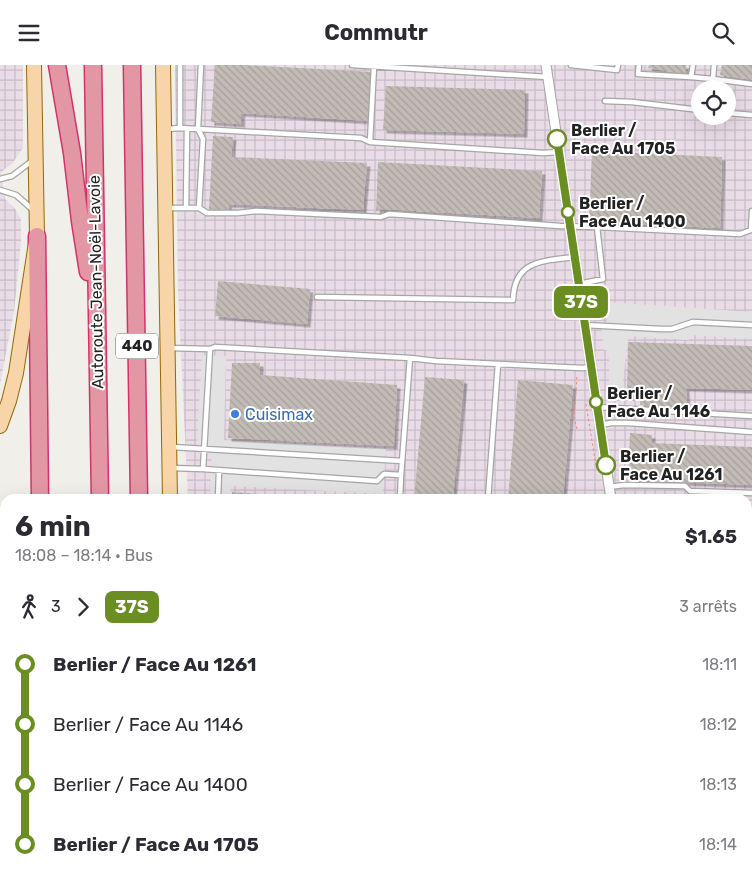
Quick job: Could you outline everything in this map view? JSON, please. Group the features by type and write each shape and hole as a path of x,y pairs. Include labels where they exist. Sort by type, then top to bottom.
{"highway":[{"path":"57,65 97,326"},
{"name":"Autoroute Jean-Noël-Lavoie","path":"93,65 100,494"},
{"name":"440","path":"132,65 139,494"},
{"path":"37,236 40,494"}],"main road":[{"path":"0,426 16,373 37,236 34,65"},
{"path":"163,65 170,494"},
{"path":"170,461 175,494"}],"street":[{"path":"548,65 548,77 610,494"}],"lane":[{"path":"180,65 180,128"},
{"path":"199,207 203,139 198,129 201,65"},
{"path":"352,65 548,77"},
{"path":"571,65 618,70 618,65"},
{"path":"639,65 638,74 691,77 752,84"},
{"path":"691,77 693,65"},
{"path":"713,79 714,65"},
{"path":"370,142 374,66"},
{"path":"605,101 691,109"},
{"path":"736,114 752,115"},
{"path":"164,129 180,128 361,138 370,142 543,153 559,152"},
{"path":"186,208 187,129"},
{"path":"0,179 12,176 36,158"},
{"path":"0,189 16,195 36,213"},
{"path":"166,208 199,207 207,213 256,211 381,217 389,214 560,226 740,234 751,230 752,211"},
{"path":"578,284 603,279 597,227"},
{"path":"317,297 512,300 515,285 524,269 537,263 575,257"},
{"path":"585,325 661,329 672,329 693,322 752,325"},
{"path":"168,348 210,349 215,347 436,361 591,367"},
{"path":"203,469 210,349"},
{"path":"400,494 410,358"},
{"path":"488,494 498,364"},
{"path":"597,407 752,416"},
{"path":"600,425 628,423 752,432"},
{"path":"170,461 204,449 402,461"},
{"path":"170,461 219,471 377,481 384,474 401,475"},
{"path":"218,494 219,471"},
{"path":"609,487 624,485 685,486 690,491 752,493"}],"path":[{"path":"577,374 574,417 577,429"},
{"path":"586,403 596,466"}],"shaded area":[{"path":"0,65 23,65 23,148 12,164 1,172 5,199 14,207 21,219 21,243 14,312 0,384"},
{"path":"175,65 752,65 752,494 188,494 178,292"},
{"path":"606,302 752,312 752,339 690,335 689,340 628,336 622,393 609,391 609,351 604,350 601,327 607,327"},
{"path":"202,355 226,356 224,440 386,449 383,494 231,486 230,494 210,494 212,444 197,442"}],"building":[{"path":"215,65 372,72 369,121 241,113 241,124 211,122"},
{"path":"649,65 686,65 685,74 648,68"},
{"path":"722,65 752,65 752,80 720,75"},
{"path":"386,86 525,90 524,134 383,130"},
{"path":"213,136 233,137 231,157 367,163 363,210 229,204 228,210 209,209"},
{"path":"592,151 722,157 720,228 589,222"},
{"path":"378,162 542,171 539,218 380,209 376,212"},
{"path":"218,281 310,289 307,324 215,316"},
{"path":"628,342 752,346 752,390 686,388 687,408 640,405 640,397 627,397"},
{"path":"232,363 260,363 260,375 397,385 394,446 228,438"},
{"path":"425,377 464,380 453,494 414,494"},
{"path":"518,380 573,385 563,494 508,494"},
{"path":"630,433 652,435 651,443 752,447 752,485 628,480"},
{"path":"232,492 260,494 232,494"}],"bus line":[{"name":"37S","path":"557,139 606,465"}],"place":[{"name":"Berlier / Face Au 1705","path":"557,139"},
{"name":"Berlier / Face Au 1400","path":"568,212"},
{"name":"Berlier / Face Au 1146","path":"596,402"},
{"name":"Cuisimax","path":"235,414"},
{"name":"Berlier / Face Au 1261","path":"606,465"}]}
